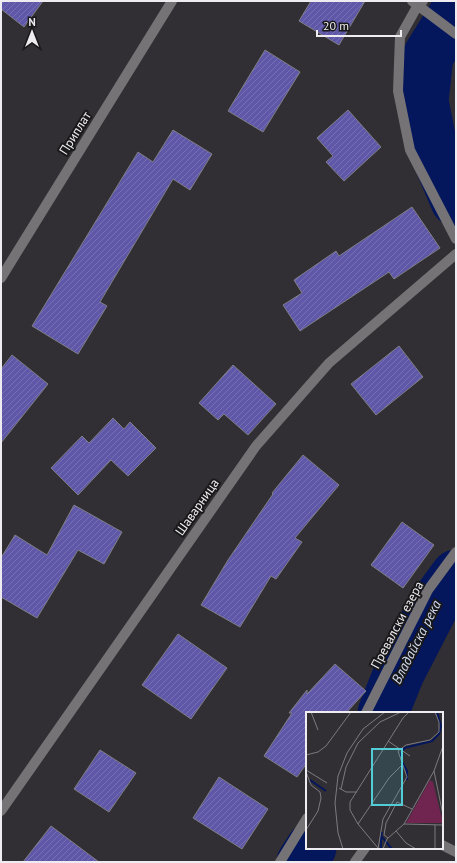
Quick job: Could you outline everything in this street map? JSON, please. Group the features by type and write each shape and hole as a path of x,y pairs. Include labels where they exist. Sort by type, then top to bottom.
{"street":[{"name":"Приплат","path":"1,278 172,1"},
{"path":"456,34 432,17 418,2 400,37 398,91 410,150 456,239"},
{"name":"Шаварница","path":"1,811 256,446 329,363 456,254"},
{"name":"Превалски езера","path":"367,712 428,590 456,552"},
{"path":"280,862 306,820"},
{"path":"443,846 456,852"},
{"path":"355,862 364,849"}],"building":[{"path":"1,1 43,1 24,27 1,9"},
{"path":"311,1 365,1 339,45 299,21"},
{"path":"265,50 300,72 263,132 228,111"},
{"path":"348,110 381,147 344,181 326,162 333,156 317,138"},
{"path":"173,130 212,154 190,190 173,179 100,302 107,306 78,354 32,326 138,152 153,162"},
{"path":"412,207 440,248 394,279 389,272 300,331 283,305 302,293 294,280 336,251 339,256"},
{"path":"399,346 423,377 376,415 351,384"},
{"path":"12,355 48,384 1,443 1,369"},
{"path":"233,365 276,404 248,435 224,414 218,420 199,403"},
{"path":"113,418 124,429 130,422 156,448 128,476 111,460 78,495 51,468 82,436 89,443"},
{"path":"303,455 339,485 295,538 302,542 276,579 271,576 240,627 201,605 228,560 273,494 272,493"},
{"path":"74,505 122,532 104,564 78,550 37,618 1,597 1,558 15,535 47,555"},
{"path":"402,522 434,545 403,588 371,565"},
{"path":"178,634 227,668 191,719 142,685"},
{"path":"335,664 366,691 347,712 306,712 306,764 297,777 264,756 292,713 289,713 307,690 307,694"},
{"path":"100,750 136,773 109,812 74,789"},
{"path":"219,777 268,809 242,849 193,818"},
{"path":"51,826 99,862 23,862"}],"waterway":[{"name":"Владайска река","path":"456,11 428,56 423,101 431,142 456,201"},
{"name":"Владайска река","path":"383,712 399,673 434,605 456,575"},
{"name":"Владайска река","path":"302,862 310,849"}]}
